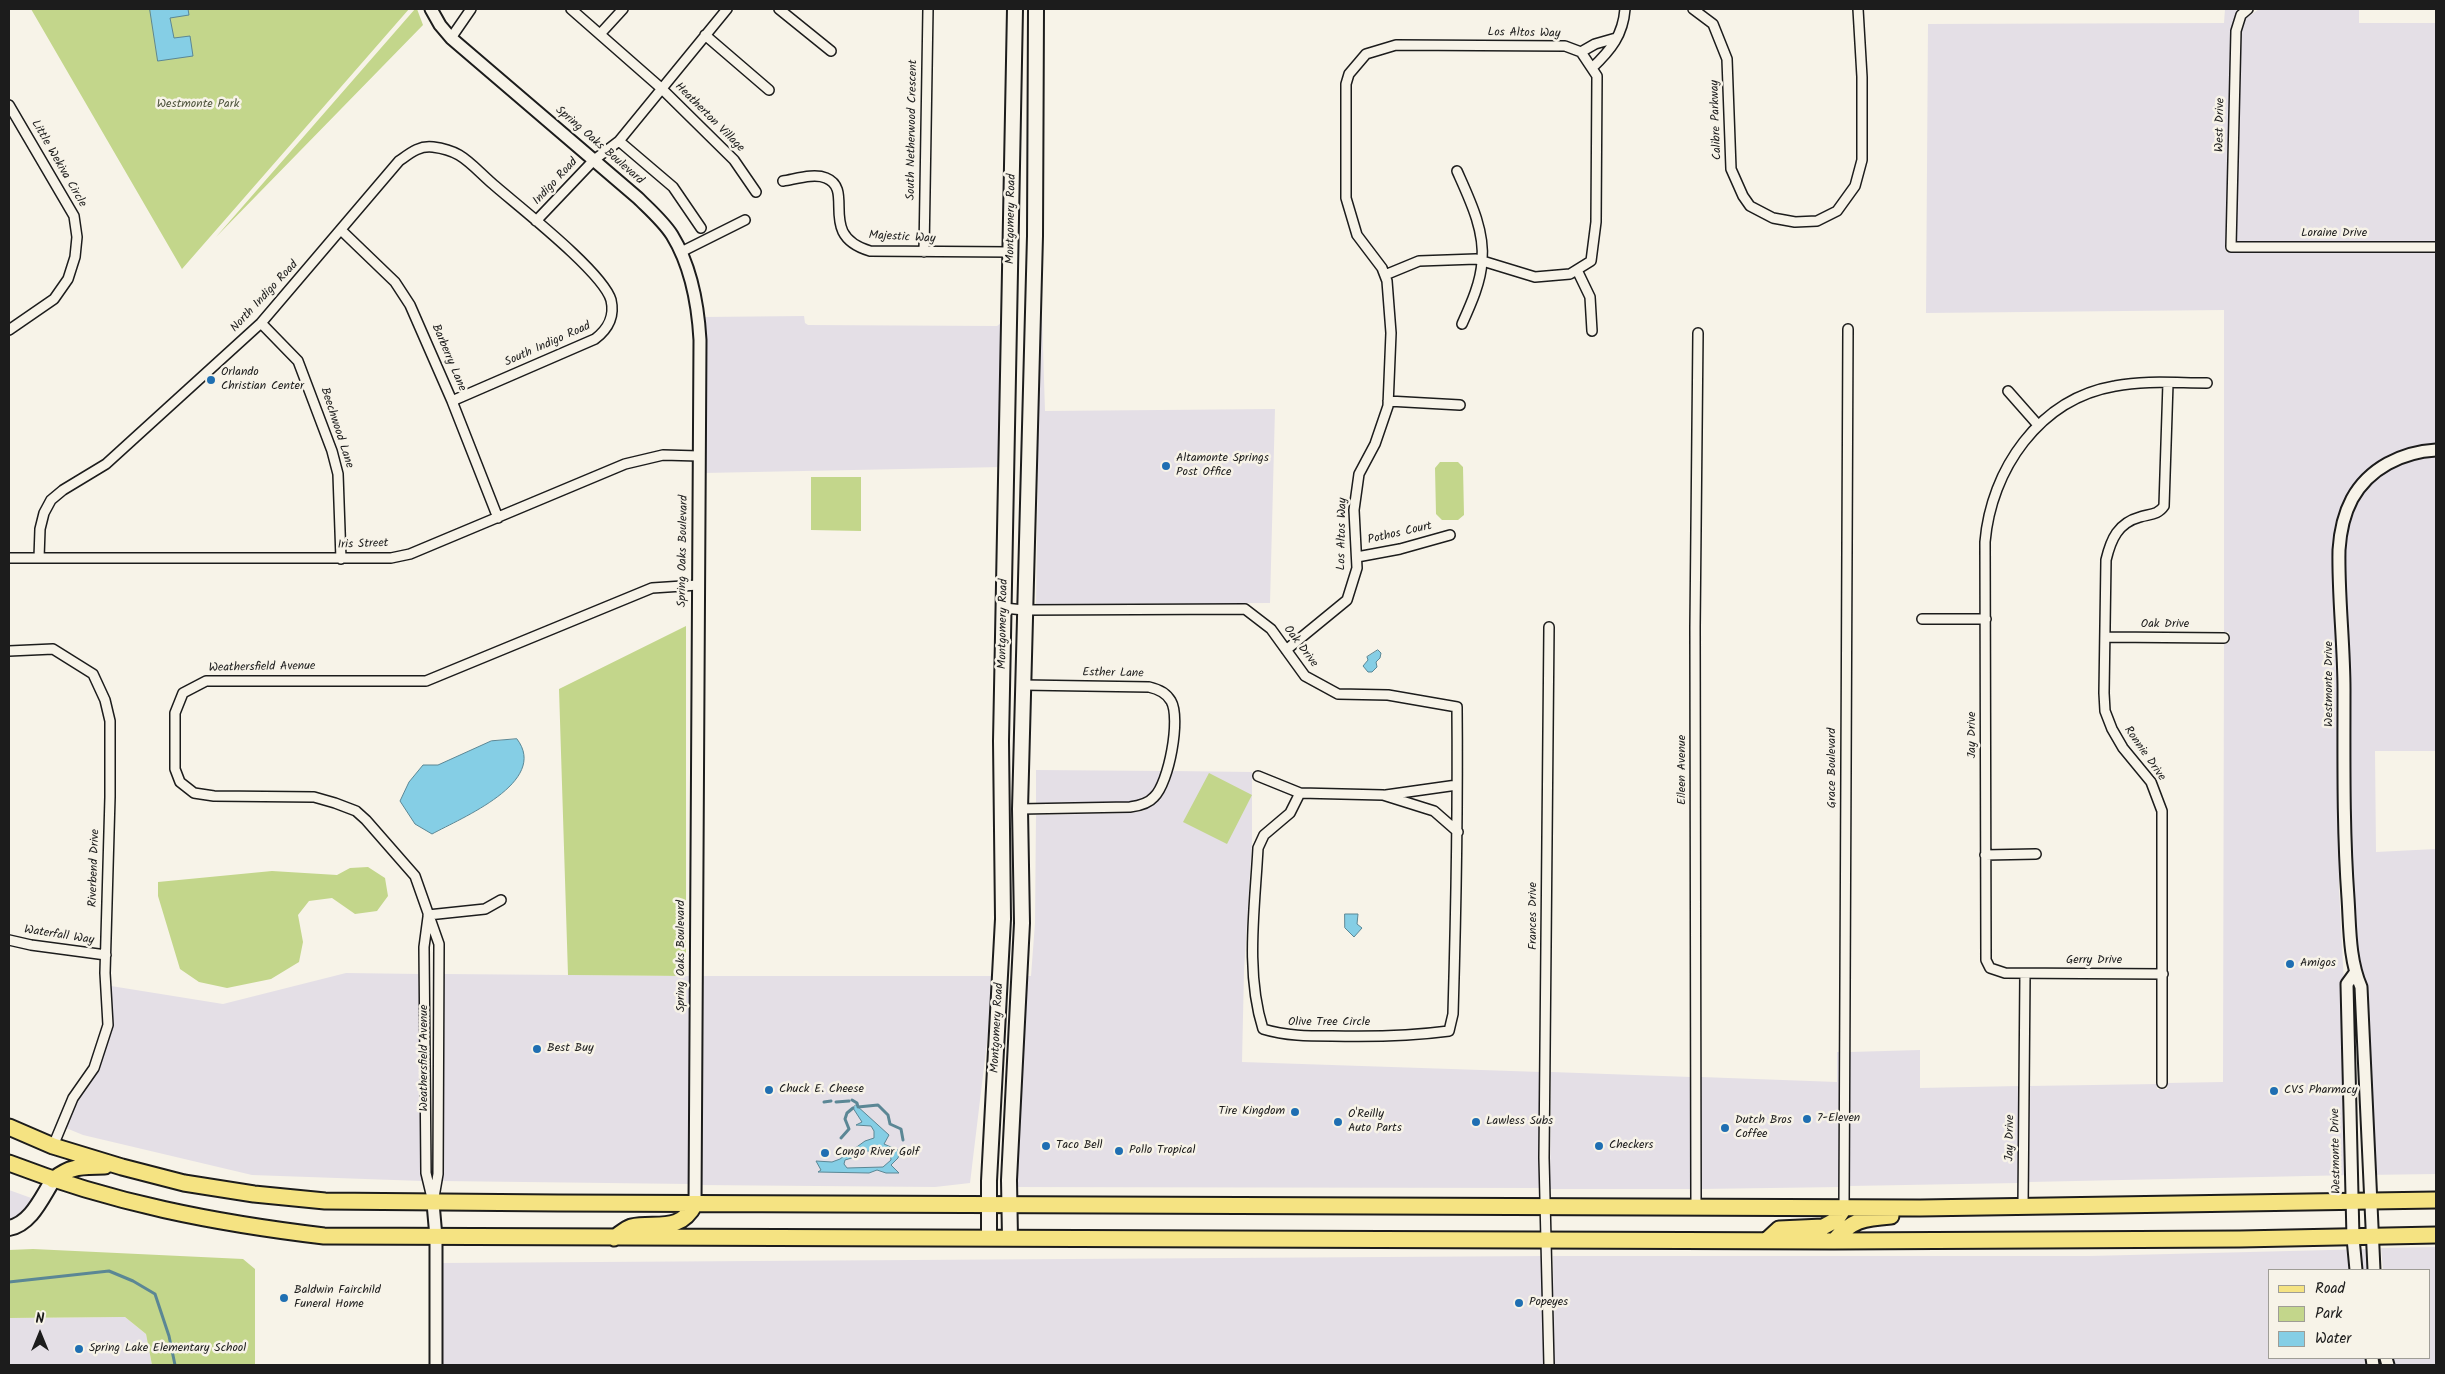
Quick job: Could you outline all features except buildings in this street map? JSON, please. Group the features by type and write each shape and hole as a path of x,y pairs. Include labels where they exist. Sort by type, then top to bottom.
{"main road":[{"name":"Montgomery Road","path":"989,1238 1003,919 1001,741 1015,9"},
{"name":"Montgomery Road","path":"1010,1238 1009,1205 1022,923 1020,809 1035,236 1036,9"},
{"path":"1013,136 1036,136"},
{"path":"1008,400 1030,414"},
{"path":"1001,741 1007,762 1006,785 1010,797 1020,809"},
{"path":"9,1127 53,1146 184,1183 254,1194 325,1201 433,1203 1544,1205 1959,1208 2436,1200"},
{"path":"9,1163 52,1180 180,1214 247,1227 324,1236 1834,1241 2352,1238 2436,1235"},
{"path":"9,1228 16,1226 33,1211 52,1180 65,1170 87,1166 122,1167"},
{"path":"614,1238 630,1227 668,1225 683,1220 689,1215 695,1204"},
{"path":"1766,1241 1779,1229 1823,1226 1836,1220 1844,1208"},
{"path":"1834,1241 1849,1224 1858,1221 1959,1208"}],"street":[{"name":"Spring Oaks Boulevard","path":"431,9 440,25 451,38 638,198 658,219 672,234 681,252 694,289 698,312 699,456 695,1204"},
{"path":"451,38 471,9"},
{"name":"Heatherton Village","path":"571,9 601,33 661,88 734,160 756,192"},
{"path":"601,33 623,9"},
{"name":"Heatherton Village","path":"594,160 619,141 727,9"},
{"path":"779,9 831,51"},
{"name":"South Netherwood Crescent","path":"924,252 928,9"},
{"path":"1592,68 1610,52 1616,38 1624,27 1625,9"},
{"name":"Calibre Parkway","path":"1693,9 1713,24 1727,59 1731,170 1743,196 1750,206 1765,214 1795,222 1817,221 1837,211 1855,186 1862,160 1862,77 1858,9"},
{"name":"West Drive","path":"2231,246 2236,31 2240,15 2248,9"},
{"path":"705,35 769,90"},
{"path":"1385,275 1419,261 1476,259 1535,277 1570,274 1591,261 1596,222 1597,76 1581,52 1595,44 1616,38"},
{"name":"Los Altos Way","path":"1286,650 1347,600 1357,568 1354,510 1359,474 1375,444 1388,401 1391,333 1388,281 1357,235 1346,198 1346,84 1349,74 1366,54 1396,45 1565,46 1581,52"},
{"name":"Little Wekiva Circle","path":"9,105 74,216 77,237 76,257 68,279 54,299 9,330"},
{"path":"619,141 673,187 701,228"},
{"name":"North Indigo Road","path":"40,558 40,529 44,513 51,500 62,490 106,464 262,322 399,161 415,150 430,146 458,155 536,221"},
{"name":"Indigo Road","path":"536,221 594,160"},
{"path":"1458,171 1474,211 1482,260 1474,297 1462,324"},
{"name":"Majestic Way","path":"783,181 813,176 826,178 835,184 839,193 840,229 856,247 870,251 1011,252"},
{"path":"681,252 744,220"},
{"name":"South Indigo Road","path":"452,401 595,339 607,330 612,317 610,300 604,286 580,260 536,221"},
{"name":"Barberry Lane","path":"341,230 395,282 410,305 452,401 498,518"},
{"name":"Loraine Drive","path":"2231,246 2436,247"},
{"path":"1577,270 1590,297 1592,331"},
{"name":"Beechwood Lane","path":"262,322 298,361 332,451 338,474 341,559"},
{"name":"Grace Boulevard","path":"1844,1208 1848,329"},
{"name":"Eileen Avenue","path":"1696,1206 1695,627 1698,333"},
{"name":"Ronnie Drive","path":"2162,1083 2162,811 2151,782 2123,748 2112,729 2105,711 2106,560 2110,542 2118,530 2130,520 2154,514 2161,511 2164,506 2168,383"},
{"name":"Jay Drive","path":"2023,1207 2025,974 1996,971 1990,968 1986,960 1984,855 1985,542 1987,521 1993,499 2016,450 2038,425 2063,406 2091,392 2114,386 2206,383"},
{"path":"2008,391 2038,425"},
{"path":"1388,401 1460,405"},
{"name":"Westmonte Drive","path":"2374,1269 2361,987 2355,973 2351,950 2344,848 2344,680 2339,549 2344,521 2352,500 2361,486 2380,468 2395,459 2420,451 2436,450"},
{"name":"Iris Street","path":"9,558 391,558 410,554 625,464 663,456 699,456"},
{"name":"Pothos Court","path":"1357,557 1400,549 1450,535"},
{"name":"Weathersfield Avenue","path":"433,1203 438,1174 439,944 415,876 393,849 356,812 314,797 214,796 194,793 180,782 175,769 175,713 183,692 206,681 426,681 652,588 698,584"},
{"name":"Oak Drive","path":"1004,608 1024,610 1246,609 1271,629 1305,676 1338,694 1388,695 1457,707 1458,785"},
{"path":"1922,619 1986,619"},
{"name":"Frances Drive","path":"1549,627 1544,1205 1548,1241 1549,1365"},
{"name":"Oak Drive","path":"2106,637 2224,638"},
{"name":"Riverbend Drive","path":"9,651 53,649 94,674 105,700 110,721 105,973 108,1025 94,1068 73,1098 53,1146"},
{"name":"Esther Lane","path":"1020,809 1130,808 1142,805 1154,797 1164,782 1169,768 1174,712 1172,702 1166,695 1159,690 1149,687 1023,685"},
{"path":"1258,776 1300,793 1383,796 1458,785"},
{"name":"Olive Tree Circle","path":"1300,793 1290,813 1264,835 1258,848 1253,954 1256,1006 1263,1029 1282,1035 1425,1034 1449,1031 1453,1014 1458,785"},
{"path":"1383,796 1434,811 1458,832"},
{"path":"1984,855 2036,854"},
{"path":"428,915 485,909 501,900"},
{"name":"Weathersfield Avenue","path":"428,915 424,947 426,1174 433,1203 436,1237 436,1365"},
{"name":"Waterfall Way","path":"9,940 30,945 106,955"},
{"name":"Westmonte Drive","path":"2355,973 2347,984 2352,1238 2356,1269"},
{"name":"Gerry Drive","path":"2025,974 2163,974"}],"shaded area":[{"path":"2225,9 2240,9 2236,13 2231,29 2226,252 2436,253 2436,444 2418,445 2393,454 2373,466 2358,481 2347,498 2339,520 2339,888 2354,1175 2029,1182 2029,1086 2157,1084 2157,1089 2167,1089 2167,1083 2223,1082 2224,644 2229,643 2229,632 2224,632 2224,310 1926,313 1928,24 2224,23"},
{"path":"2259,9 2359,9 2359,23 2436,23 2436,242 2236,241 2241,32 2245,19"},
{"path":"804,316 805,323 808,325 997,326 1001,323 1001,316 1005,316 1002,467 704,473 704,317"},
{"path":"1038,316 1042,316 1045,411 1275,409 1270,603 1036,604 1038,469 1033,468"},
{"path":"2436,456 2436,751 2375,751 2376,852 2436,849 2436,1174 2365,1175 2350,888 2349,690 2344,550 2349,522 2356,503 2365,490 2382,473 2397,464 2421,457"},
{"path":"1036,770 1162,771 1160,780 1151,793 1129,802 1036,803"},
{"path":"1173,771 1252,772 1252,842 1244,971 1242,1062 1541,1072 1539,1188 1014,1187 1025,976 1031,976 1035,923 1036,815 1130,813 1143,811 1158,801 1168,786"},
{"path":"346,973 420,974 422,1181 252,1175 83,1135 66,1128 77,1101 99,1070 112,1027 111,986 223,1004"},
{"path":"444,974 691,976 690,1184 442,1181"},
{"path":"701,976 995,976 970,1183 935,1187 700,1185"},
{"path":"1920,1050 1920,1088 2019,1086 2018,1183 1849,1186 1850,1052"},
{"path":"1837,1052 1839,1052 1839,1187 1701,1189 1701,1077 1837,1082"},
{"path":"1551,1072 1691,1077 1691,1189 1550,1189"},
{"path":"9,1190 34,1199 30,1207 14,1221 9,1222"},
{"path":"2436,1247 2436,1365 2392,1365 2392,1359 2430,1359 2430,1269 2383,1269 2381,1248"},
{"path":"2370,1249 2373,1269 2268,1269 2268,1359 2382,1359 2382,1365 1554,1365 1553,1256 2089,1256"},
{"path":"1543,1256 1544,1365 441,1365 441,1263"},
{"name":"Spring Lake Elementary School","path":"125,1317 146,1334 152,1365 9,1365 9,1318"}],"green space":[{"name":"Westmonte Park","path":"31,9 409,9 182,269"},
{"path":"415,9 417,9 423,25 216,237"},
{"path":"1440,462 1458,462 1463,467 1464,515 1458,520 1442,520 1436,514 1435,468"},
{"path":"811,477 861,477 861,531 811,530"},
{"path":"686,626 686,976 568,975 559,689"},
{"path":"1209,773 1252,795 1227,844 1183,822"},
{"path":"368,867 385,878 388,896 377,911 355,914 332,898 309,901 298,915 303,942 299,962 271,979 227,988 199,982 180,969 158,896 158,882 272,871 337,875 350,868"},
{"path":"33,1249 243,1259 255,1269 255,1365 152,1365 146,1334 125,1317 9,1318 9,1250"}],"water":[{"path":"150,9 188,9 189,15 170,18 174,38 190,36 193,56 158,61"},
{"path":"1378,650 1381,653 1380,658 1376,662 1377,667 1372,672 1368,672 1363,666 1368,660 1367,657"},
{"path":"517,739 524,755 522,770 512,784 498,797 432,834 415,824 400,801 409,782 423,765 438,765 491,741"},
{"path":"1345,914 1358,914 1357,924 1362,928 1354,937 1345,928"},
{"path":"856,1105 889,1135 884,1144 900,1151 898,1158 891,1165 899,1173 886,1173 877,1170 869,1173 818,1172 821,1170 816,1161 832,1162 840,1159 865,1141 874,1138 874,1131 871,1126 856,1125 862,1122 853,1108","holes":["890,1150 891,1160 883,1167 847,1168 844,1164 845,1160 855,1157 858,1151"]}],"waterway":[{"path":"852,1100 857,1103 858,1107 878,1105 888,1115 890,1124 901,1129 903,1140"},
{"path":"824,1102 831,1101"},
{"path":"836,1102 849,1101"},
{"path":"841,1138 849,1129 845,1119 847,1113 853,1108"},
{"path":"9,1282 109,1271 133,1281 155,1294 169,1336 175,1365"}],"place":[{"name":"Orlando Christian Center","path":"211,380"},
{"name":"Altamonte Springs Post Office","path":"1166,466"},
{"name":"Amigos","path":"2290,964"},
{"name":"Best Buy","path":"537,1049"},
{"name":"Chuck E. Cheese","path":"769,1090"},
{"name":"CVS Pharmacy","path":"2274,1091"},
{"name":"Tire Kingdom","path":"1295,1112"},
{"name":"7-Eleven","path":"1807,1119"},
{"name":"O'Reilly Auto Parts","path":"1338,1122"},
{"name":"Lawless Subs","path":"1476,1122"},
{"name":"Dutch Bros Coffee","path":"1725,1128"},
{"name":"Taco Bell","path":"1046,1146"},
{"name":"Checkers","path":"1599,1146"},
{"name":"Pollo Tropical","path":"1119,1151"},
{"name":"Congo River Golf","path":"825,1153"},
{"name":"Baldwin Fairchild Funeral Home","path":"284,1298"},
{"name":"Popeyes","path":"1519,1303"},
{"name":"Spring Lake Elementary School","path":"79,1349"}]}
